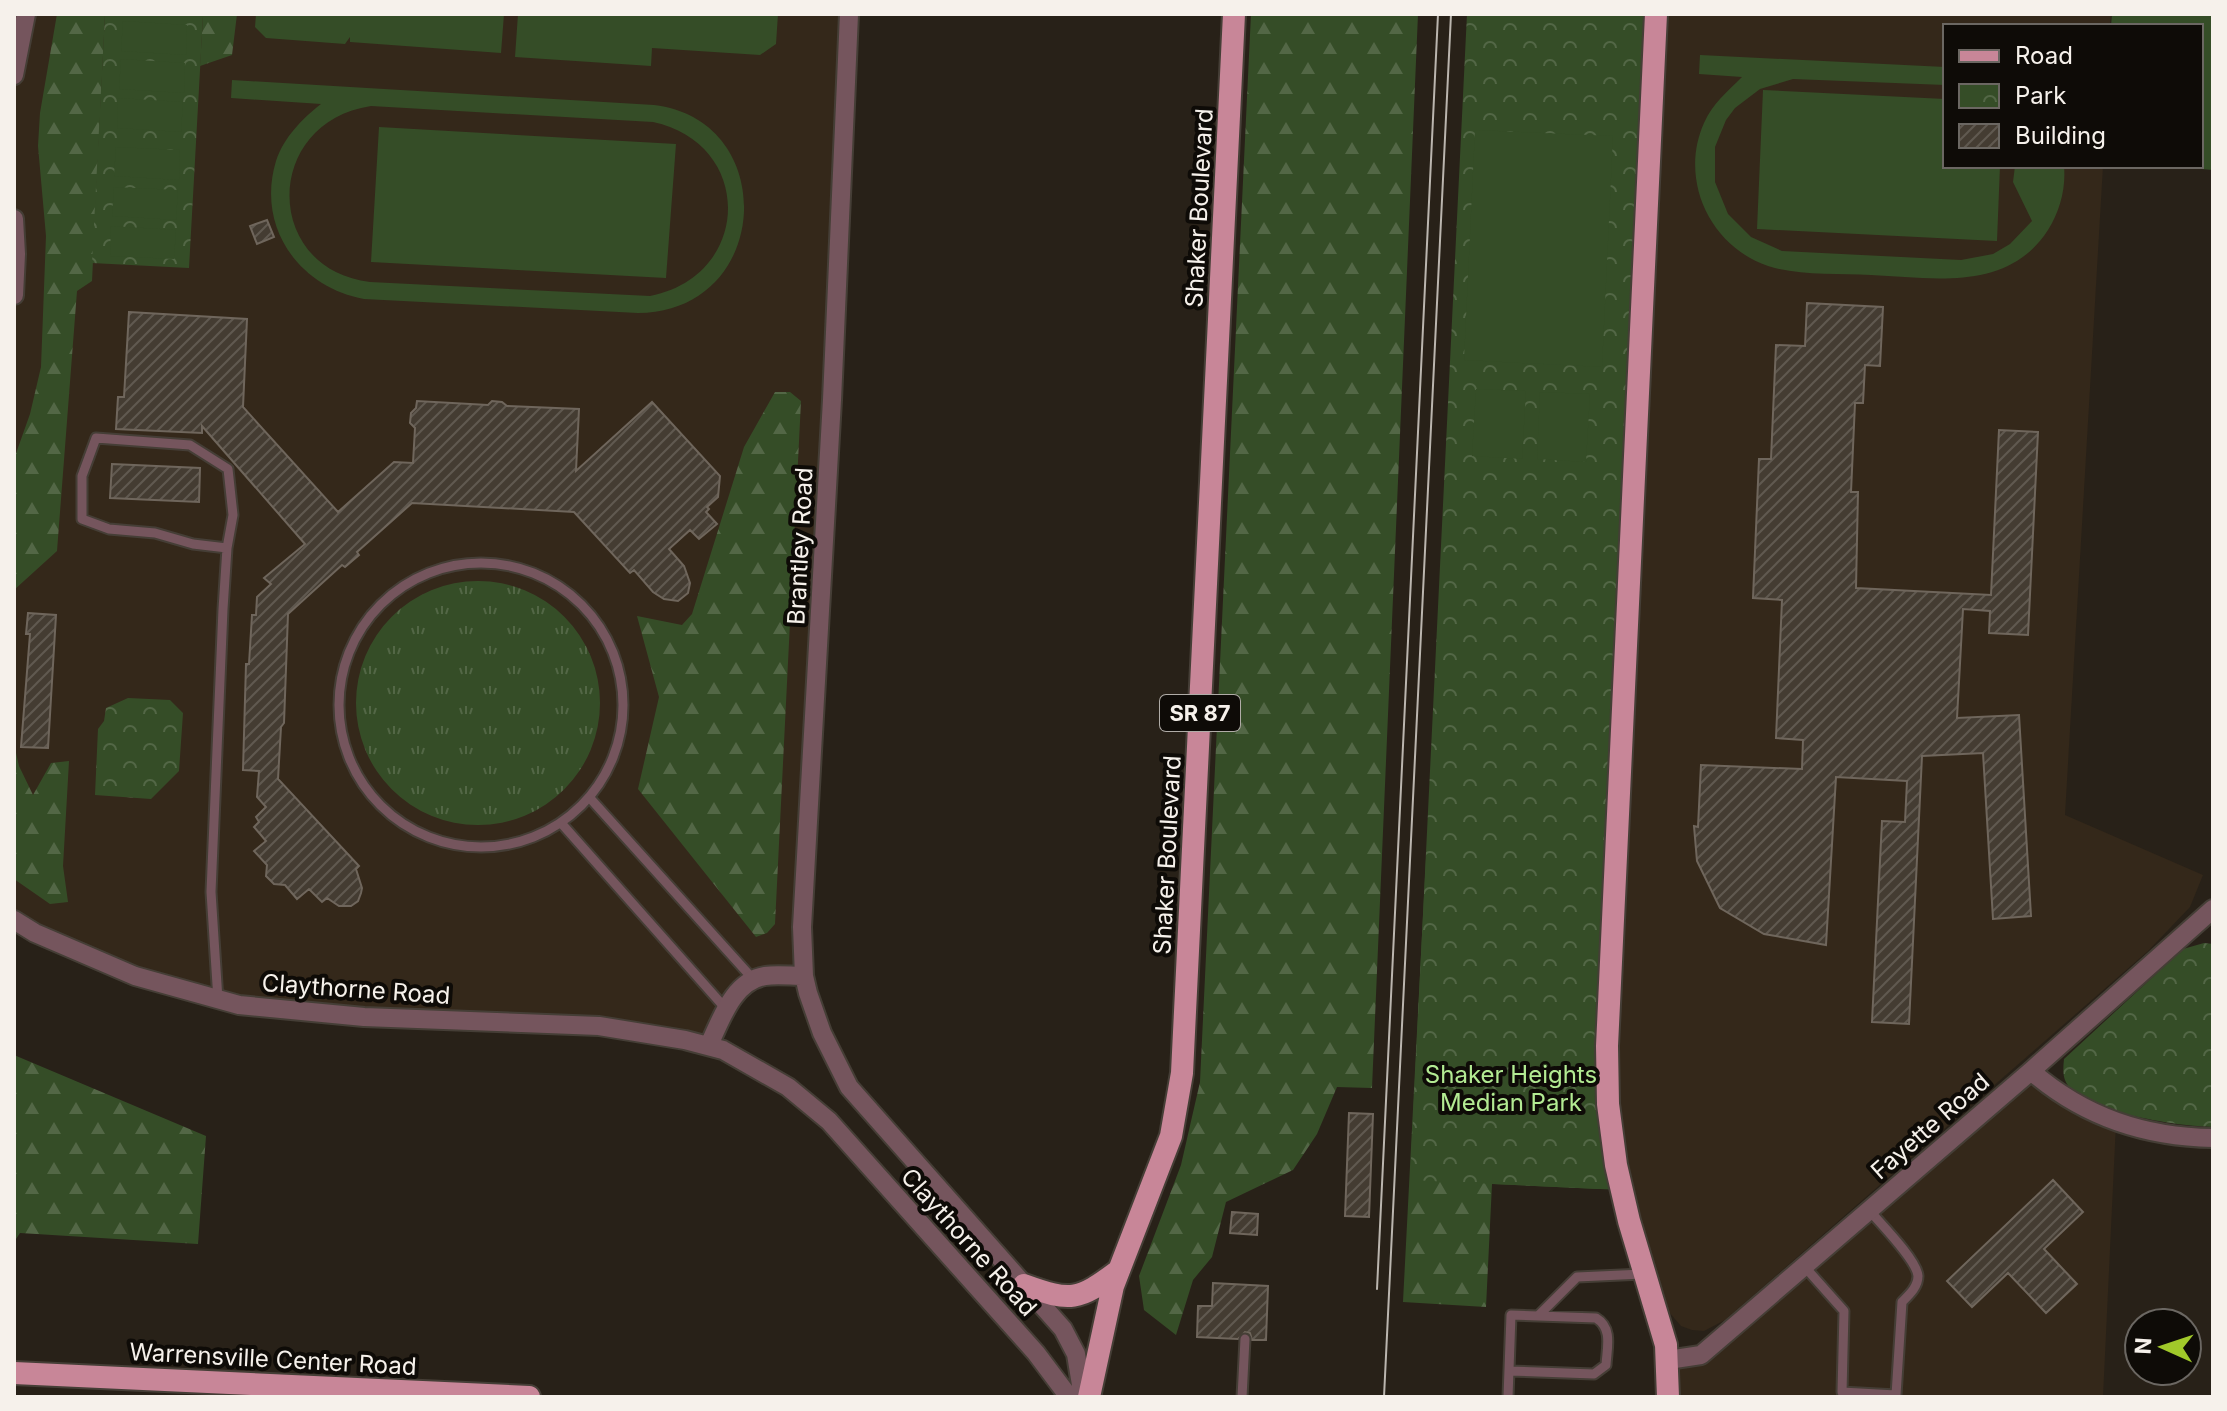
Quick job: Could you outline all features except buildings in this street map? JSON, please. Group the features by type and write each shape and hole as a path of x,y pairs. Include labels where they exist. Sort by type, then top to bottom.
{"main road":[{"name":"Shaker Boulevard","path":"1086,1397 1118,1271 1168,1146 1182,1073 1234,14"},
{"path":"1656,14 1607,1031 1608,1104 1616,1165 1629,1221 1662,1325 1668,1360 1668,1397"},
{"path":"1024,1285 1052,1296 1075,1296 1092,1290 1118,1271"},
{"name":"Warrensville Center Road","path":"14,1373 529,1397"}],"street":[{"path":"14,75 26,14"},
{"name":"Brantley Road","path":"842,1074 822,1033 804,976 802,927 831,415 849,14"},
{"path":"14,219 14,295"},
{"name":"Fayette Road","path":"1668,1360 1701,1355 2031,1071 2213,909"},
{"name":"Claythorne Road","path":"14,920 35,933 135,976 239,1005 364,1017 599,1026 709,1045 771,1076 803,1097 829,1121 1036,1353 1069,1397"},
{"path":"709,1045 726,1009 738,992 753,979 763,976 804,976"},
{"path":"2031,1071 2067,1099 2116,1123 2164,1135 2213,1138"},
{"name":"Claythorne Road","path":"842,1074 860,1101 1063,1329 1072,1344 1086,1397"}],"lane":[{"path":"218,1000 211,892 227,548 233,515 228,469 190,445 96,438 82,476 82,519 109,529 155,533 193,544 227,548"},
{"path":"480,562 527,569 569,592 601,627 620,671 623,718 611,764 589,797 562,824 510,845 462,847 417,833 379,805 352,766 339,720 342,672 361,628 392,593 434,570 480,562"},
{"path":"589,797 753,979"},
{"path":"562,824 726,1009"},
{"path":"1804,1266 1844,1311 1842,1392 1896,1395 1902,1302 1914,1291 1918,1276 1914,1265 1869,1210"},
{"path":"1538,1316 1577,1277 1646,1274"},
{"path":"1508,1397 1511,1315 1596,1318 1607,1329 1606,1365 1594,1374 1509,1371"},
{"path":"1242,1397 1245,1339"}],"shaded area":[{"path":"26,14 849,14 804,976 753,979 709,1045 685,1040 239,1005 135,976 14,920 14,75"},
{"path":"1664,14 2111,14 2110,24 1943,24 1943,168 2103,168 2065,815 2203,875 2190,907 2148,951 1725,1320 1704,1331 1681,1326 1668,1311 1639,1224 1619,1130 1615,1022"},
{"path":"2031,1071 2116,1123 2103,1397 1667,1397 1668,1374"}],"green space":[{"path":"57,14 105,14 92,281 77,291 57,551 14,590 14,459 30,414 41,367 46,236 38,146 40,113"},
{"path":"105,14 203,16 189,268 92,263"},
{"path":"161,14 237,14 232,55 200,66 203,17"},
{"path":"256,14 504,14 501,53 350,42 350,37 345,44 266,38 255,27"},
{"path":"518,14 778,14 776,44 760,55 652,48 651,66 515,57"},
{"path":"1251,14 1418,14 1372,1088 1337,1087 1317,1134 1293,1170 1226,1202 1212,1257 1193,1280 1176,1335 1144,1310 1139,1276 1181,1165 1200,1082"},
{"name":"Shaker Heights Median Park","path":"1467,14 1656,14 1608,990 1622,1190 1410,1180"},
{"path":"2112,14 2213,14 2213,170 2190,168 2203,168 2203,24 2111,24"},
{"path":"123,21 187,25 186,55 121,51"},
{"path":"1700,55 1943,67 1943,85 1793,79 1760,89 1735,108 1726,120 1715,147 1715,182 1728,214 1751,237 1782,251 1961,260 1993,254 2010,244 2032,221 2013,182 2015,168 2064,168 2063,191 2056,215 2031,250 2012,264 1968,277 1819,274 1768,266 1730,243 1715,227 1704,208 1695,166 1697,144 1704,123 1716,103 1742,77 1699,74"},
{"path":"121,59 185,63 184,93 119,89"},
{"path":"232,80 654,105 695,118 724,144 740,177 744,214 735,251 715,282 682,304 638,313 364,299 320,282 302,267 278,231 272,209 271,185 279,152 294,129 321,104 231,98","holes":["371,106 653,122 686,135 710,156 724,181 728,210 723,238 708,263 684,284 650,296 370,282 335,271 309,251 294,225 290,195 295,165 310,138 336,118"]},
{"path":"1763,90 1943,99 1943,168 2000,168 1997,241 1757,229"},
{"path":"118,98 183,102 181,132 117,128"},
{"path":"379,127 676,144 666,278 371,262"},
{"path":"1475,130 1613,136 1602,367 1464,360"},
{"path":"116,147 180,150 179,180 114,176"},
{"path":"114,187 178,190 176,220 112,216"},
{"path":"111,226 176,230 174,259 110,256"},
{"path":"1476,389 1526,391 1522,459 1472,456"},
{"path":"775,392 790,392 801,401 775,924 767,933 756,937 638,789 659,697 637,616 682,625 692,614 744,447"},
{"path":"1540,392 1590,394 1586,462 1537,459"},
{"path":"478,581 502,583 525,590 565,616 591,656 598,679 598,727 591,750 565,790 525,816 502,823 478,825 454,823 431,816 391,790 365,750 358,727 356,703 358,679 365,656 391,616 431,590 454,583"},
{"path":"128,698 170,700 183,713 179,771 151,799 95,795 98,729 104,721 106,708"},
{"path":"14,744 19,766 33,795 51,763 69,761 63,866 68,902 50,904 14,879"},
{"path":"1426,858 1599,1189 1492,1184 1486,1307 1403,1302"},
{"path":"2204,943 2213,944 2213,1127 2159,1121 2117,1112 2082,1097 2070,1088 2064,1078 2064,1059 2183,949"},
{"path":"14,1055 206,1136 198,1244 20,1233 14,1242"}],"tram line":[{"path":"1377,1289 1438,14"},
{"path":"1384,1397 1451,14"}]}
